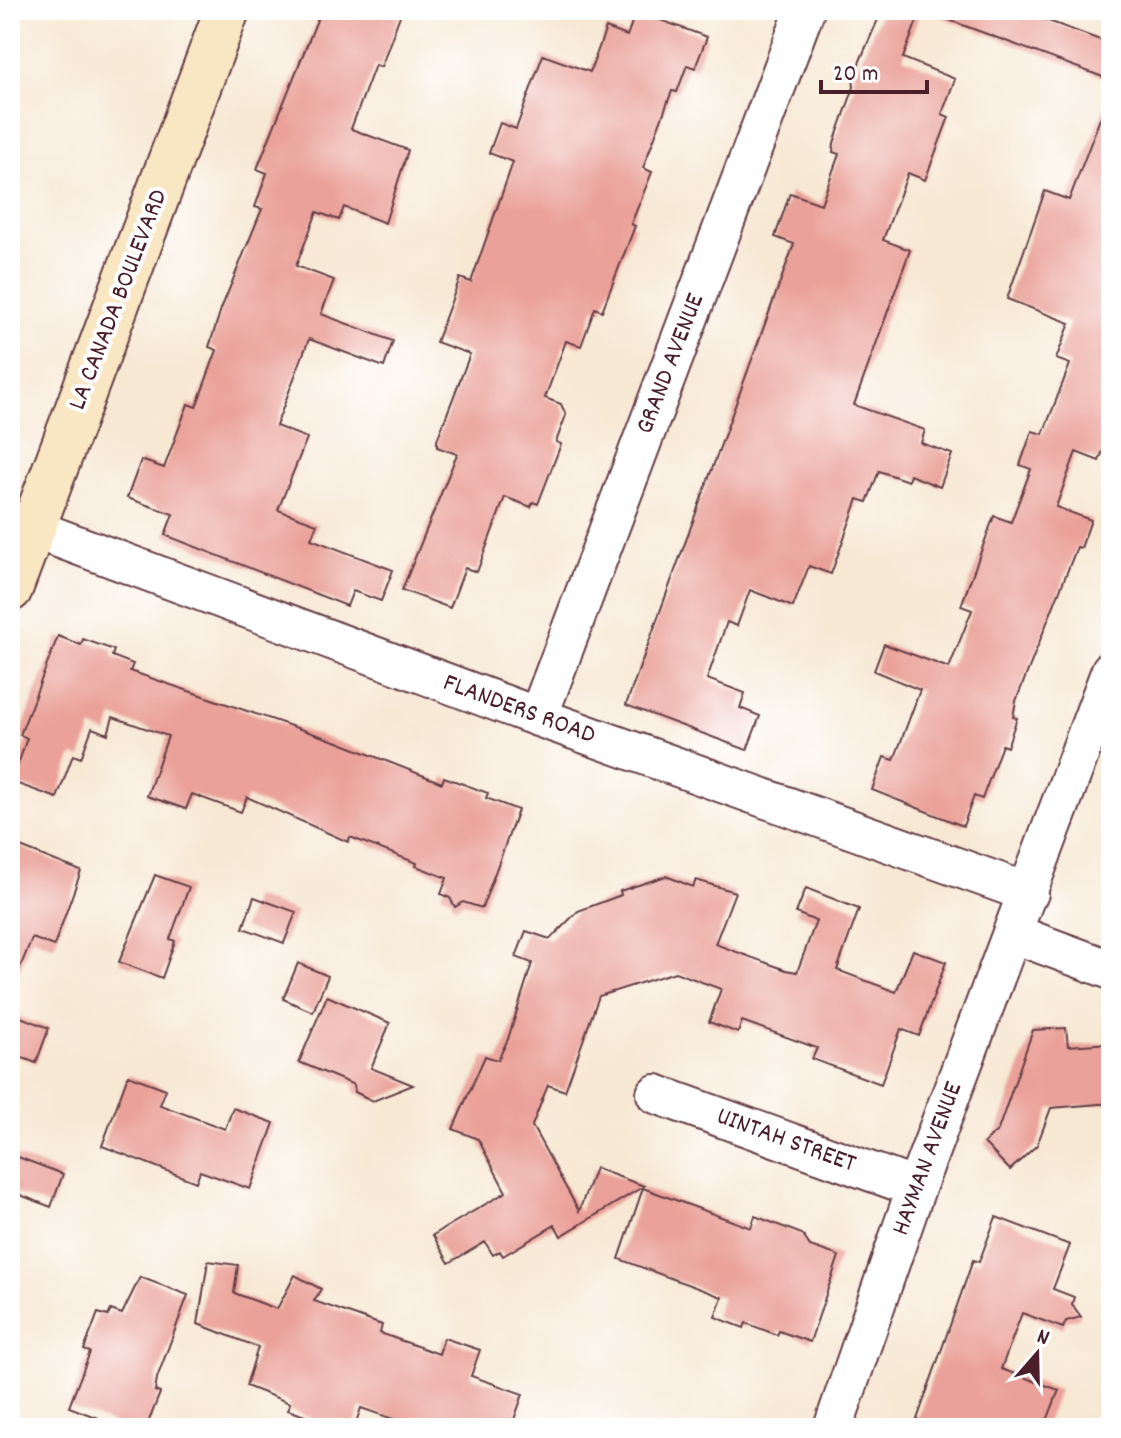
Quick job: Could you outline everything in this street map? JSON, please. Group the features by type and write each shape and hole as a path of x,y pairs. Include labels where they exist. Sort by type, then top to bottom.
{"street":[{"name":"LA CANADA BOULEVARD","path":"10,589 21,524 227,10"},
{"name":"GRAND AVENUE","path":"538,717 805,10"},
{"name":"FLANDERS ROAD","path":"21,524 538,717 1029,893"},
{"name":"HAYMAN AVENUE","path":"833,1428 916,1188 1111,670"},
{"path":"1014,934 1111,970"},
{"name":"UINTAH STREET","path":"656,1094 916,1188"}],"building":[{"path":"321,10 402,10 381,67 375,65 351,129 408,150 385,223 344,207 339,220 317,212 296,266 334,280 321,314 393,341 384,367 309,339 276,426 307,438 278,510 317,524 311,539 393,570 381,601 353,591 347,606 165,535 173,514 127,498 141,460 164,468 188,404 196,407 217,350 209,347 221,309 262,209 255,207 267,173 257,169"},
{"path":"882,10 921,10 903,58 955,79 942,114 949,117 925,180 908,173 883,240 910,250 854,405 925,430 921,443 952,454 940,487 910,475 908,481 879,471 867,502 858,499 831,574 809,566 793,607 750,590 737,626 727,622 707,679 745,693 740,708 760,716 747,750 626,705 794,244 775,237 790,193 821,204 839,154 833,152 834,143 854,87 853,77"},
{"path":"930,10 1019,10 1111,44 1111,80 930,13"},
{"path":"636,11 707,37 695,68 687,65 677,92 672,91 643,168 652,172 631,224 635,226 602,311 595,308 581,346 566,341 545,398 561,404 566,415 556,442 561,444 538,504 533,502 531,507 505,497 477,572 465,568 450,608 402,590 457,454 437,447 437,440 470,354 436,342 460,278 471,282 513,162 489,153 500,123 516,129 543,55 590,72 606,28 627,36"},
{"path":"1109,95 1111,430 1099,461 1076,452 1056,507 1091,520 1081,548 1077,547 1016,701 1013,717 1017,718 1007,747 1002,745 982,799 974,796 963,826 872,790 884,757 894,760 920,690 874,671 884,644 949,668 972,610 961,606 994,516 1011,522 1031,469 1020,465 1032,431 1043,434 1070,364 1056,359 1070,323 1007,299 1045,191 1069,200"},
{"path":"58,636 81,645 83,639 114,650 112,656 133,664 130,671 338,742 442,783 444,777 488,793 486,798 518,810 482,908 463,902 455,907 450,898 441,894 447,878 416,866 417,863 350,837 348,842 247,797 241,812 192,794 186,809 147,796 168,736 113,717 108,734 92,728 81,758 73,755 57,798 12,782 27,738 20,735"},
{"path":"18,846 81,871 54,946 32,938 11,990 10,866"},
{"path":"155,875 189,887 170,939 175,941 162,978 119,962"},
{"path":"666,876 693,887 696,880 735,892 715,944 786,970 797,972 816,921 796,913 806,888 859,909 837,970 896,992 913,950 946,962 919,1036 901,1029 881,1084 812,1059 817,1048 742,1021 738,1033 709,1022 721,989 675,972 599,996 565,1091 548,1085 532,1126 579,1211 595,1168 644,1186 561,1236 555,1225 503,1256 500,1251 493,1255 485,1242 449,1263 433,1235 506,1192 478,1139 453,1129 485,1056 498,1060 508,1039 532,963 516,957 526,931 550,939 578,911 621,895 620,891"},
{"path":"254,897 296,912 284,943 243,928"},
{"path":"298,963 328,976 313,1012 283,999"},
{"path":"327,996 390,1023 371,1068 413,1085 373,1101 355,1092 354,1085 299,1062"},
{"path":"10,1013 49,1028 36,1063 10,1053"},
{"path":"1066,1028 1068,1046 1111,1043 1111,1103 1051,1108 1037,1145 1010,1170 984,1143 998,1130 1033,1030"},
{"path":"128,1075 166,1089 160,1105 225,1129 233,1108 274,1123 250,1189 200,1171 196,1182 102,1146"},
{"path":"10,1154 63,1174 51,1207 10,1191"},
{"path":"643,1188 751,1228 755,1216 802,1234 810,1246 839,1256 810,1342 779,1331 777,1335 746,1323 744,1328 715,1317 722,1297 619,1259"},
{"path":"996,1217 1070,1245 1053,1289 1074,1297 1072,1304 1081,1317 1066,1321 1063,1328 1022,1313 1001,1369 1059,1390 1044,1428 914,1428 973,1260 979,1262"},
{"path":"208,1261 238,1265 234,1293 277,1309 295,1275 321,1289 314,1301 382,1325 380,1333 439,1354 444,1338 480,1350 471,1376 523,1394 511,1428 420,1428 361,1408 354,1428 340,1428 288,1410 290,1403 246,1386 258,1347 198,1324"},
{"path":"140,1277 188,1295 157,1378 155,1391 160,1393 146,1428 124,1428 69,1407 90,1352 84,1350 98,1313 108,1316 111,1310 122,1314"}]}
